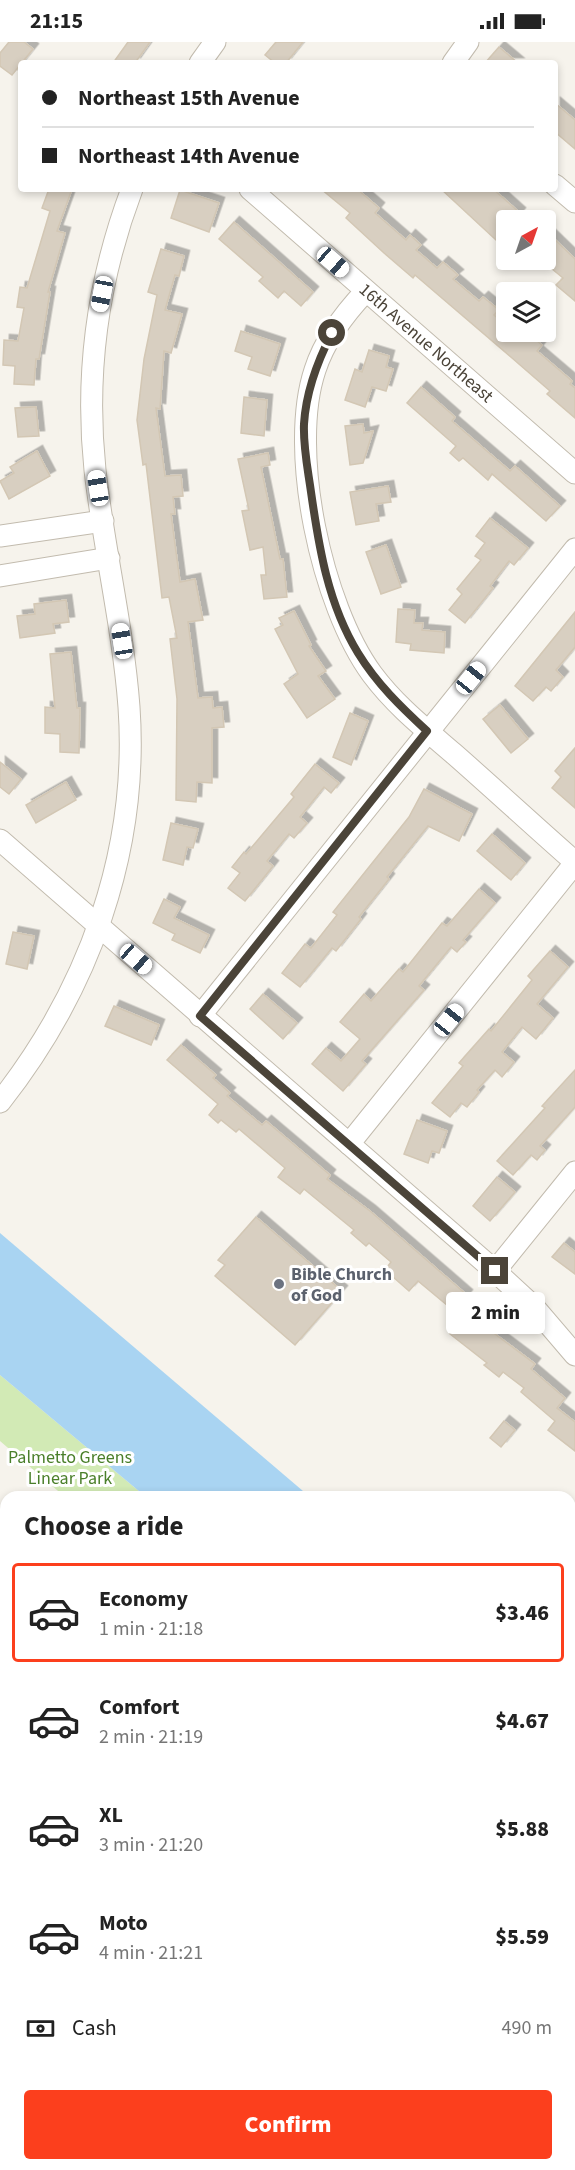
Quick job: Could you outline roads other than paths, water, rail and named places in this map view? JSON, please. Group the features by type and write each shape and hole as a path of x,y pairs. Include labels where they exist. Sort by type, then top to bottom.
{"street":[{"path":"202,60 215,42"},
{"path":"455,60 468,42"},
{"path":"558,188 575,202"},
{"path":"0,1101 64,1008 98,926 118,851 129,757 125,662 103,521 92,424 93,364 107,271 131,192"},
{"name":"16th Avenue Northeast","path":"253,192 575,473"},
{"path":"349,1144 575,862 387,693 367,666 346,630 331,595 322,559 305,452 304,424 315,371 332,333 366,291"},
{"path":"0,537 103,521"},
{"path":"200,1016 575,549"},
{"path":"0,576 109,558"},
{"path":"0,840 495,1271 534,1307 575,1355"},
{"path":"495,1271 575,1172"}],"water":[{"path":"0,1233 303,1491 139,1491 0,1375"}],"place":[{"name":"Bible Church of God","path":"279,1284"}],"park label":[{"name":"Palmetto Greens Linear Park","path":"70,1467"}]}
